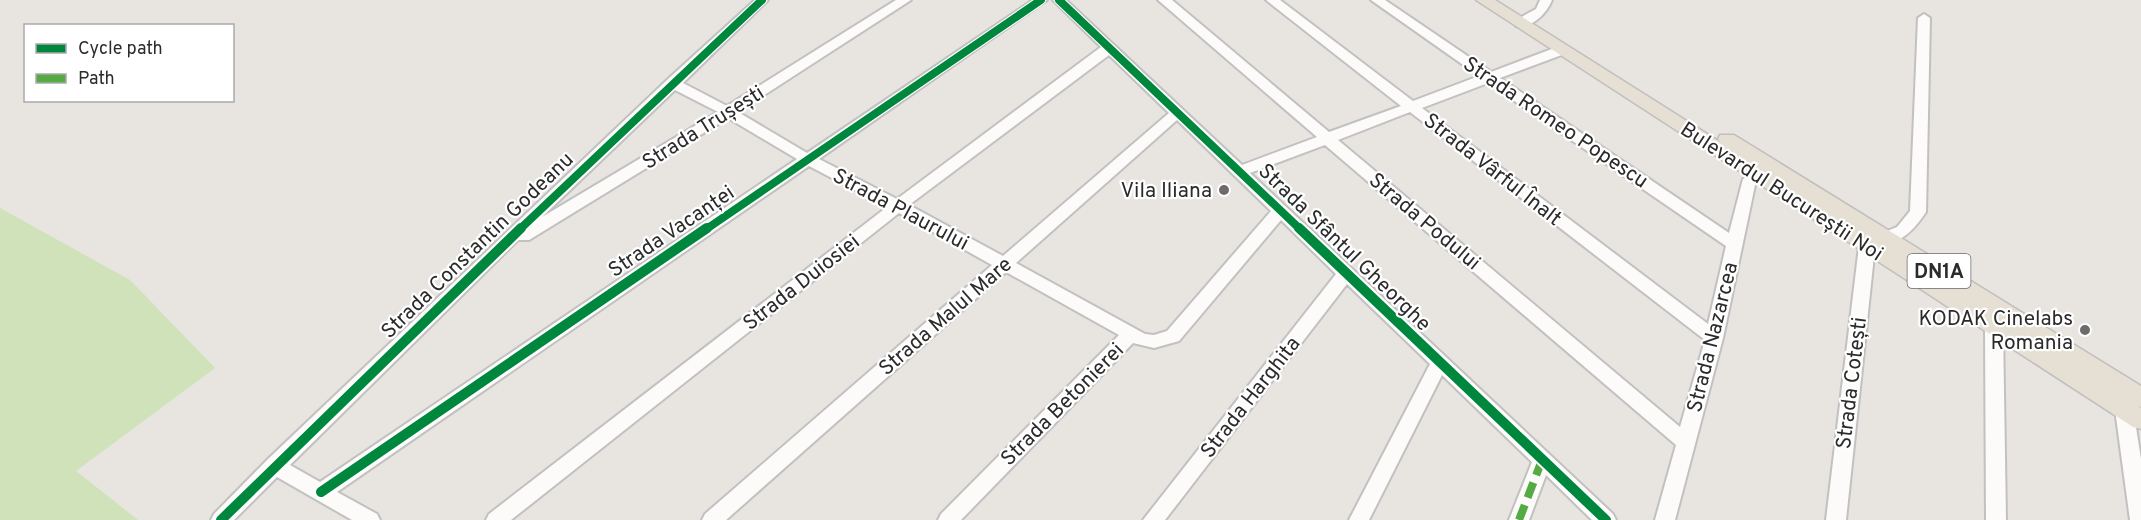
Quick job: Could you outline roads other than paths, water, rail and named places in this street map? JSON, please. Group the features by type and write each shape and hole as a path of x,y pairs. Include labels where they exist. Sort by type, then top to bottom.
{"main road":[{"name":"Bulevardul Bucureștii Noi","path":"1484,0 1534,13 1562,50 1766,172 2132,403"},
{"name":"Bulevardul Bucureștii Noi","path":"1510,0 1534,13 1766,172"},
{"name":"Bulevardul Bucureștii Noi","path":"1877,242 1994,328 2132,403"}],"street":[{"name":"Strada Constantin Godeanu","path":"220,520 672,83 762,0"},
{"path":"747,15 772,0"},
{"name":"Strada Trușești","path":"498,250 728,112 905,0"},
{"name":"Strada Vacanței","path":"321,492 1041,0"},
{"name":"Strada Sfântul Gheorghe","path":"1059,0 1606,520"},
{"name":"Strada Podului","path":"1164,0 1686,443"},
{"name":"Strada Vârful Înalt","path":"1272,0 1714,338"},
{"name":"Strada Romeo Popescu","path":"1377,0 1734,244"},
{"path":"1877,242 1903,231 1918,212 1921,197 1924,18"},
{"name":"Strada Duiosiei","path":"496,520 898,206 1109,48"},
{"path":"1240,171 1562,50"},
{"name":"Strada Plaurului","path":"672,83 1130,335"},
{"name":"Strada Malul Mare","path":"712,520 1178,112"},
{"name":"Strada Nazarcea","path":"1665,520 1714,338 1748,182 1766,172"},
{"name":"Strada Betonierei","path":"948,520 1130,335 1154,342 1173,336 1281,210"},
{"name":"Strada Cotești","path":"1836,520 1877,242"},
{"name":"Strada Harghita","path":"1153,520 1346,273"},
{"path":"1994,328 1996,520"},
{"path":"1359,520 1440,362"},
{"path":"2132,403 2140,520"},
{"path":"1519,520 1542,460"},
{"path":"274,466 370,520"}],"place":[{"name":"Vila Iliana","path":"1224,190"},
{"name":"KODAK Cinelabs Romania","path":"2085,330"}]}
